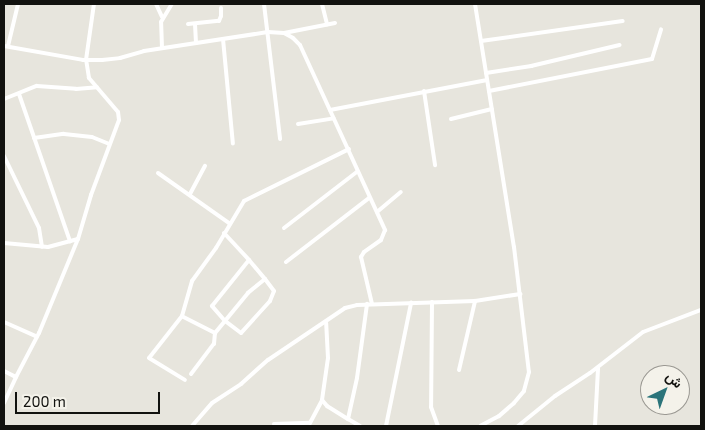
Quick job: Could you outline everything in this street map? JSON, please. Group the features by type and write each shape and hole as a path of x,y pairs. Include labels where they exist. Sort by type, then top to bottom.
{"street":[{"path":"18,4 6,46 86,60 120,58 162,48 268,32 284,33 335,23"},
{"path":"4,403 37,337 78,239 91,195 120,120 118,112 89,78 86,60 94,4"},
{"path":"156,4 162,17 162,48"},
{"path":"162,17 172,4"},
{"path":"264,4 280,139"},
{"path":"322,4 327,24"},
{"path":"475,4 520,294 529,372 527,383 514,403 480,426"},
{"path":"188,24 219,20 222,16 221,8"},
{"path":"481,41 623,21"},
{"path":"196,24 196,43"},
{"path":"489,91 652,60 661,29"},
{"path":"284,33 300,45 385,230 385,235 364,252 361,257 369,304 348,419"},
{"path":"224,39 233,144"},
{"path":"486,73 530,66 620,45"},
{"path":"330,110 487,80"},
{"path":"4,99 37,86 76,89 97,87"},
{"path":"424,91 435,164"},
{"path":"19,94 70,241"},
{"path":"451,119 492,109"},
{"path":"298,124 334,118"},
{"path":"34,138 64,134 92,137 110,144"},
{"path":"185,380 149,358 182,316 192,281 216,248 229,223 244,201 348,149"},
{"path":"4,156 39,228 42,246"},
{"path":"190,194 205,166"},
{"path":"284,228 358,171"},
{"path":"158,173 229,223"},
{"path":"378,212 402,192"},
{"path":"286,262 369,198"},
{"path":"224,233 265,279 274,291 270,301 241,333 225,321 212,306 248,260"},
{"path":"4,243 48,247 78,239"},
{"path":"191,374 214,344 216,333 225,321 248,293 265,279"},
{"path":"192,426 212,403 241,384 287,346 326,322 344,308 369,304 475,301 520,294"},
{"path":"459,370 475,301"},
{"path":"432,302 431,407 438,426"},
{"path":"386,426 411,303"},
{"path":"518,426 555,396 598,368 643,332 701,310"},
{"path":"182,316 216,333"},
{"path":"4,322 37,337"},
{"path":"274,424 310,423 322,400 328,358 326,322"},
{"path":"595,426 598,368"},
{"path":"4,371 16,377"},
{"path":"322,400 327,406 360,426"},
{"path":"489,421 492,426"}]}
